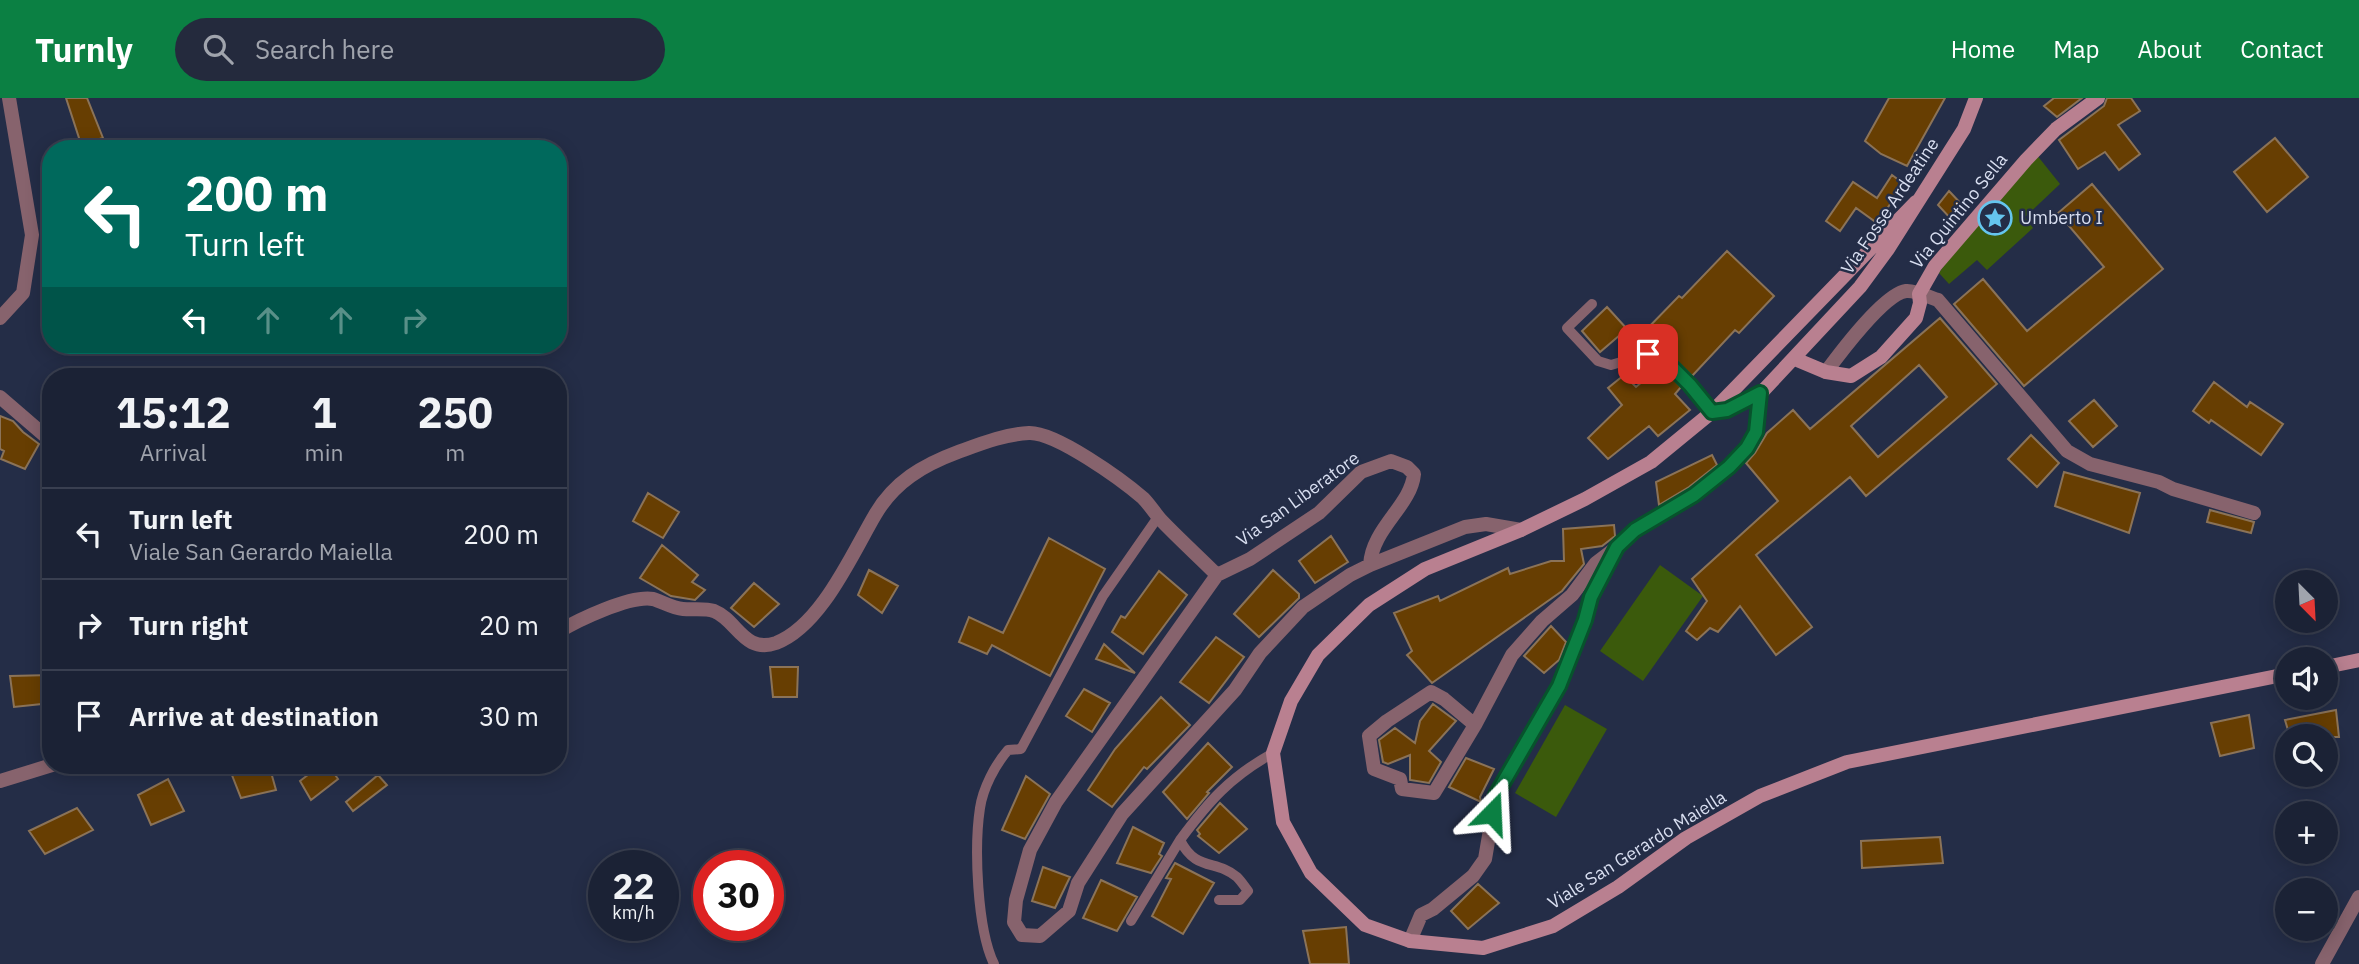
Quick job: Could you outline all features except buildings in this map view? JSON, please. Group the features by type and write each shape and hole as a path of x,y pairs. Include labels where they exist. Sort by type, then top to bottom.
{"main road":[{"name":"Via Fosse Ardeatine","path":"1760,393 1795,359 1860,287 1888,249 1964,129 1976,98"},
{"name":"Via Quintino Sella","path":"1795,359 1826,372 1851,376 1881,357 1916,318 1920,303 1919,294 1934,266 2056,129 2098,98"},
{"path":"1712,412 1916,202"},
{"name":"Viale San Gerardo Maiella","path":"1760,393 1727,410 1712,412 1651,462 1585,499 1521,530 1425,569 1369,605 1318,655 1291,701 1273,753 1283,822 1311,873 1366,925 1410,942 1483,948 1553,926 1618,887 1686,838 1760,796 1847,762 2275,676"},
{"path":"2338,664 2359,660"}],"street":[{"path":"0,318 23,293 32,235 9,98"},
{"path":"1826,372 1843,349 1889,299 1907,291 1938,300 2067,450 2090,464 2159,482 2173,489 2254,513"},
{"path":"1475,725 1444,699 1431,692 1369,736 1374,769 1400,779 1402,789 1434,793 1475,725 1512,655 1542,621 1572,595 1595,563 1635,530 1694,495 1729,467 1747,448 1756,432 1760,393"},
{"path":"0,397 42,433"},
{"path":"567,628 598,613 633,601 650,599 680,609 712,610 726,617 737,632 754,643 771,644 787,638 804,625 822,603 877,511 900,482 917,471 989,440 1031,433 1058,440 1144,499 1158,517 1217,575 1056,802 1030,850 1014,922 1022,935 1040,936 1069,911 1078,883 1122,814 1235,690 1261,653 1303,607 1350,575 1370,565 1465,527 1486,524 1521,530"},
{"name":"Via San Liberatore","path":"1217,575 1250,559 1318,513 1361,472 1391,461 1406,467 1414,474 1413,486 1384,526 1370,556 1370,565"},
{"path":"1410,942 1421,915 1433,909 1473,876 1485,859 1496,795 1559,686 1585,620 1591,597 1617,547"},
{"path":"0,781 42,768"},
{"path":"2322,964 2359,897"}],"lane":[{"path":"1592,304 1567,328 1598,361 1611,365 1648,354 1660,355 1712,412"},
{"path":"995,964 987,948 980,904 980,806 998,762 1008,750 1021,749 1103,596 1158,517"},
{"path":"1132,921 1180,840 1221,789 1248,767 1273,753"},
{"path":"1180,840 1187,853 1199,862 1237,876 1248,891 1240,900 1219,900"}],"green space":[{"path":"2032,149 2060,184 2025,217 2033,228 1987,270 1977,260 1949,284 1939,273"},
{"path":"1660,565 1703,596 1643,681 1600,651"},
{"path":"1565,705 1607,729 1556,817 1515,793"}],"place":[{"name":"Umberto I","path":"1995,218"}],"route":[{"path":"1492,813 1496,795 1559,686 1570,662 1591,597 1617,547 1654,517 1714,481 1747,448 1756,432 1760,393 1727,410 1712,412 1660,355 1648,354"}]}
